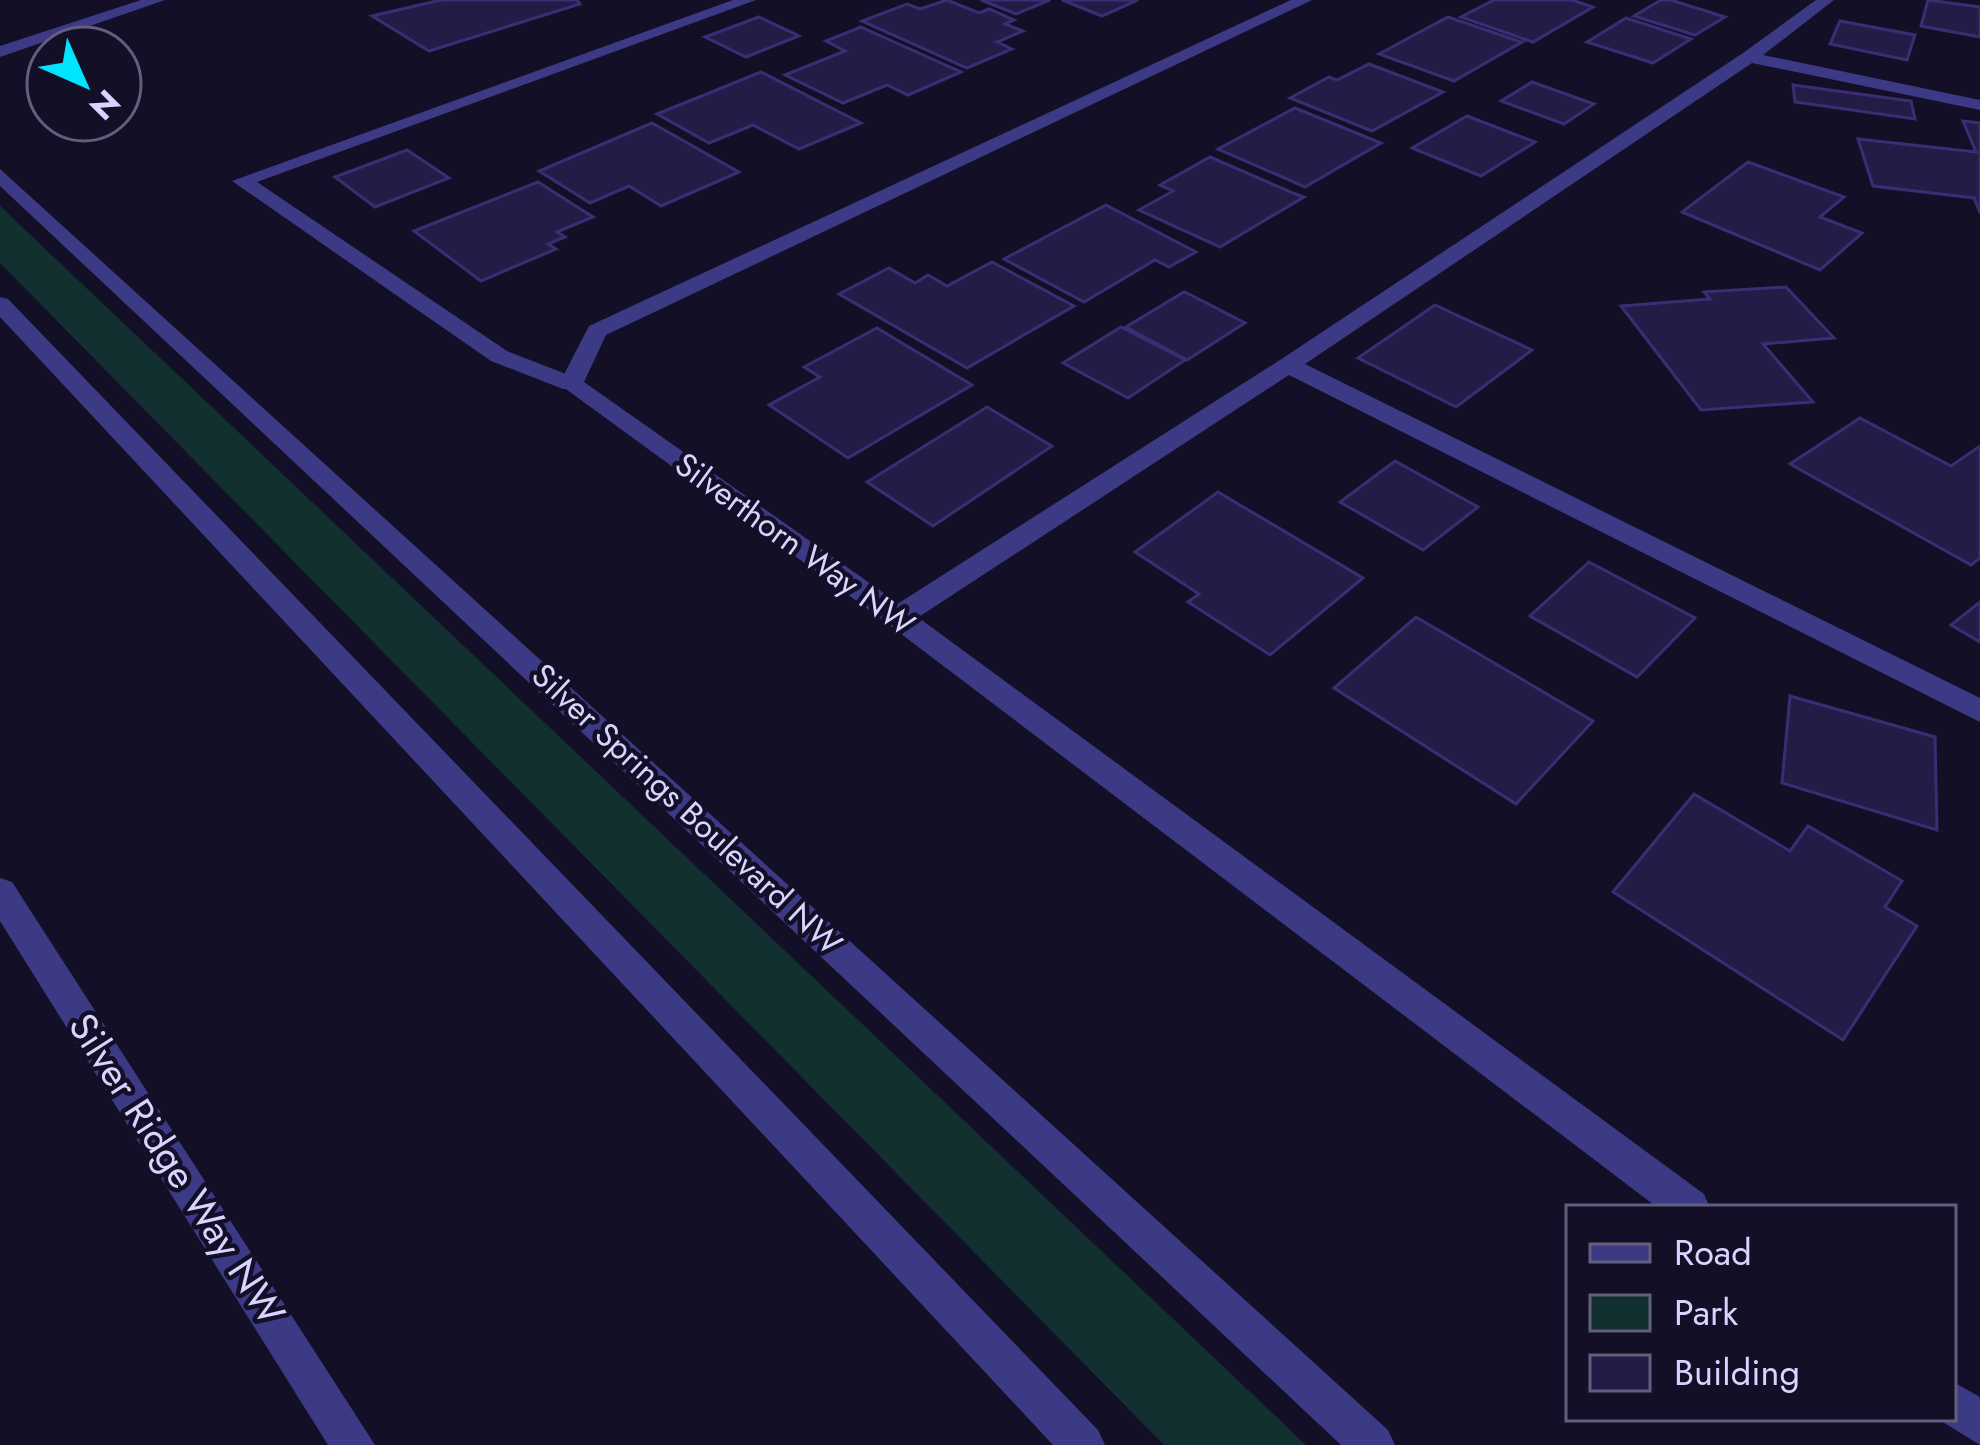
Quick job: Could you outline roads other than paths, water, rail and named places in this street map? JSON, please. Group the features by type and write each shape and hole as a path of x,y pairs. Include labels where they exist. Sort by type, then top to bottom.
{"street":[{"path":"0,52 157,0"},
{"name":"Silverthorn Way NW","path":"748,0 242,181 499,356 571,384 898,617 1686,1205"},
{"path":"571,384 597,332 1304,0"},
{"path":"898,617 1288,365 1749,57 1826,0"},
{"path":"1749,57 1980,105"},
{"name":"Silver Springs Boulevard NW","path":"0,175 1372,1445"},
{"path":"0,304 1083,1445"},
{"path":"1288,365 1980,711"},
{"name":"Silver Ridge Way NW","path":"0,893 352,1445"}]}
